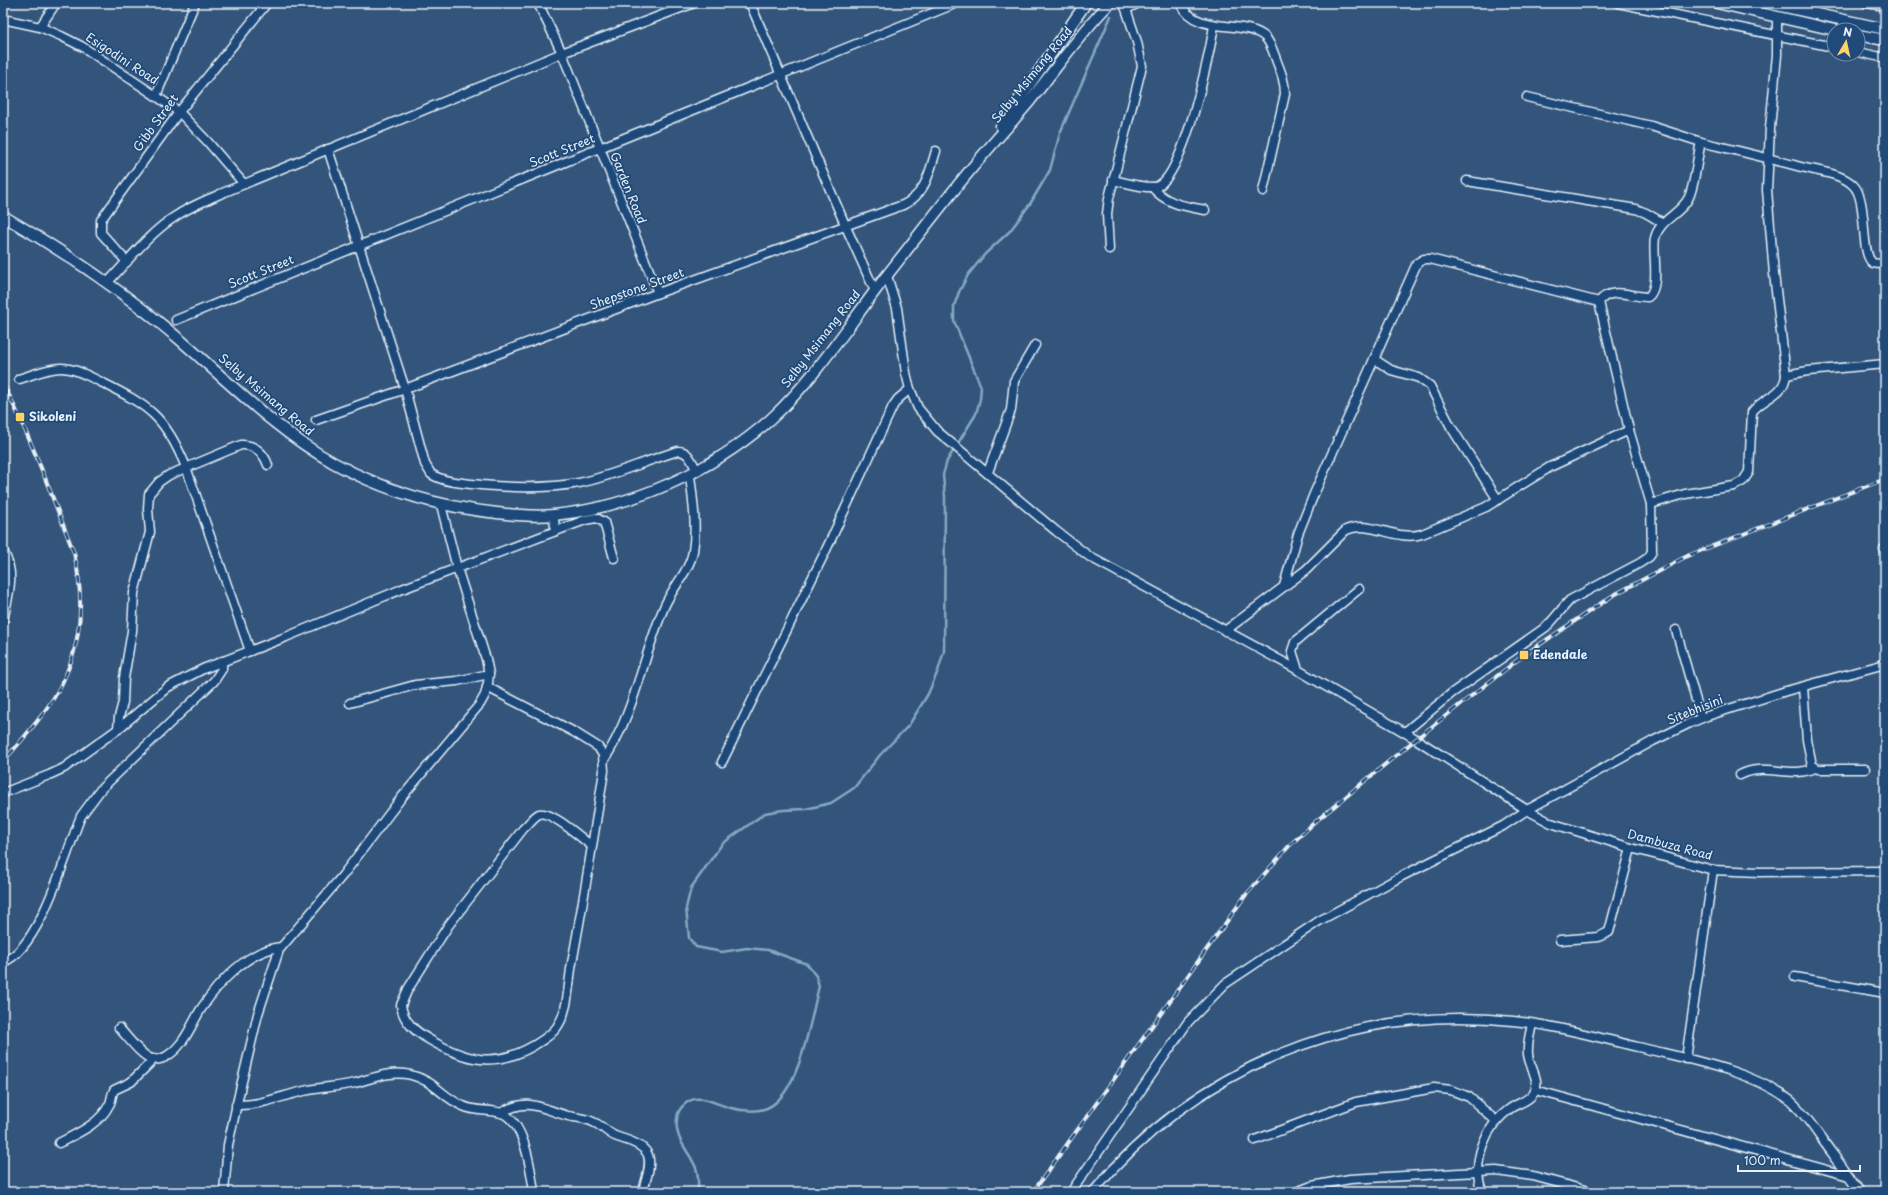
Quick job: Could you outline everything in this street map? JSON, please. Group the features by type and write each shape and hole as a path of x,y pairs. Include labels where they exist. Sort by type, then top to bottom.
{"main road":[{"name":"Selby Msimang Road","path":"975,164 1086,3"},
{"name":"Selby Msimang Road","path":"3,216 62,252 149,314 291,435 334,463 378,484 441,505 510,514 553,515 602,506 638,496 694,473 753,434 779,411 814,372 975,164 1029,102 1081,36 1110,3"},
{"path":"1716,3 1826,28"},
{"path":"1767,3 1885,29"},
{"path":"1866,36 1885,40"}],"street":[{"path":"40,27 56,3"},
{"path":"156,96 195,3"},
{"name":"Gibb Street","path":"127,262 101,233 101,220 179,112 267,3"},
{"name":"Garden Road","path":"538,3 562,53 658,293"},
{"path":"107,283 155,232 177,215 220,194 562,53 694,3"},
{"path":"750,3 846,227 876,291"},
{"name":"Scott Street","path":"176,320 957,3"},
{"path":"1109,249 1107,214 1113,180 1142,66 1140,52 1124,6 1139,3"},
{"path":"1180,3 1183,9 1191,17 1214,25 1257,32 1265,37 1273,50 1284,78 1285,94 1263,191"},
{"path":"1618,3 1826,45"},
{"path":"1866,3 1885,6"},
{"path":"1651,504 1684,494 1734,486 1743,481 1749,472 1752,412 1760,403 1782,388 1786,376 1768,209 1768,158 1778,35 1776,16"},
{"name":"Esigodini Road","path":"3,19 40,27 82,47 156,96 179,112 244,184"},
{"path":"1113,180 1152,187 1159,186 1166,179 1180,155 1196,104 1212,42 1214,25"},
{"path":"1866,54 1885,58"},
{"path":"1526,97 1651,126 1701,142 1842,178 1858,191 1861,198 1865,241 1871,260 1876,263 1885,264"},
{"path":"1599,302 1605,296 1613,294 1643,297 1650,296 1655,284 1655,239 1658,230 1663,223 1678,212 1690,195 1701,142"},
{"path":"328,149 405,389 425,464 431,474 450,480 499,487 551,487 595,478 678,451 685,452 687,454 694,473 694,535 691,561 677,582 664,606 621,731 604,760"},
{"name":"Shepstone Street","path":"316,420 405,389 658,293 846,227 912,201 922,191 925,185 936,151"},
{"path":"1467,181 1636,209 1646,212 1663,223"},
{"path":"1152,187 1159,196 1172,203 1204,210"},
{"path":"1284,586 1298,534 1325,468 1414,266 1420,260 1424,259 1599,302"},
{"name":"Dambuza Road","path":"887,276 897,308 904,366 910,389 918,408 937,431 980,465 1056,531 1090,557 1298,670 1405,732 1526,810 1559,825 1631,848 1713,870 1759,872 1885,871"},
{"path":"1405,732 1452,692 1546,627 1557,618 1563,606 1570,600 1649,557 1653,548 1651,504 1629,430 1599,302"},
{"path":"988,472 1011,410 1014,381 1035,345"},
{"path":"1374,359 1391,370 1419,378 1430,386 1451,427 1498,500"},
{"path":"1786,376 1808,371 1885,364"},
{"path":"19,379 47,370 62,368 85,374 131,397 164,424 177,447 186,468 250,651"},
{"path":"722,762 826,550 893,406 898,399 910,389"},
{"path":"1225,631 1306,570 1346,530 1352,527 1361,526 1395,535 1416,536 1498,500 1569,457 1629,430"},
{"path":"118,729 118,717 123,702 124,678 132,631 134,593 150,532 148,509 150,494 159,482 186,468 241,445 252,446 262,454 268,465"},
{"path":"224,1192 228,1146 236,1105 258,1014 281,947 343,875 402,797 474,711 485,695 488,687 489,674 485,656 457,568 441,505"},
{"path":"553,515 556,531"},
{"path":"3,792 64,768 118,729 168,687 222,661 457,568 585,520 596,518 604,522 614,558"},
{"path":"3,551 8,561 11,580 3,622"},
{"path":"1298,670 1292,652 1295,642 1359,590"},
{"path":"1676,630 1701,718"},
{"path":"3,962 13,957 25,944 39,923 80,816 87,806 101,789 216,679 222,669 222,661"},
{"name":"Sitebhisini","path":"1071,1192 1188,1022 1225,984 1319,921 1402,876 1503,826 1526,810 1652,741 1701,718 1885,664"},
{"path":"350,703 415,685 457,681 489,674"},
{"path":"488,687 581,736 598,747 603,755 604,771 592,846 566,1001 560,1021 550,1034 529,1048 508,1058 487,1060 449,1051 425,1037 405,1020 401,1005 408,989 448,926 534,818 539,814 549,815 592,846"},
{"path":"1803,687 1810,761 1815,768"},
{"path":"1740,775 1748,770 1794,773 1808,771 1815,768 1865,769"},
{"path":"1560,940 1598,937 1609,932 1631,848"},
{"path":"1686,1059 1713,870"},
{"path":"59,1143 87,1129 110,1105 114,1090 131,1082 154,1060 165,1057 180,1044 202,1008 231,974 264,950 281,947"},
{"path":"1795,977 1885,994"},
{"path":"1093,1192 1136,1145 1173,1115 1232,1076 1280,1052 1347,1031 1429,1019 1468,1018 1512,1021 1558,1028 1686,1059 1758,1082 1787,1098 1810,1122 1860,1192"},
{"path":"1482,1192 1478,1173 1487,1133 1496,1121 1512,1107 1530,1097 1535,1090 1536,1080 1529,1061 1528,1049 1532,1024"},
{"path":"119,1028 138,1048 154,1060"},
{"path":"236,1105 249,1106 304,1091 345,1085 385,1074 409,1074 426,1080 462,1106 501,1113 509,1119 522,1136 529,1162 534,1192"},
{"path":"1255,1140 1356,1102 1434,1088 1451,1090 1469,1097 1496,1121"},
{"path":"1535,1090 1849,1176"},
{"path":"501,1113 509,1109 532,1104 542,1106 568,1116 594,1122 614,1136 643,1148 647,1153 649,1161 643,1192"},
{"path":"1296,1192 1312,1186 1350,1179 1496,1171 1521,1173 1592,1192"}],"waterway":[{"path":"698,1192 698,1177 696,1168 678,1133 677,1117 682,1106 691,1100 702,1099 735,1109 749,1111 767,1108 778,1100 788,1087 796,1071 808,1035 819,986 816,976 807,964 768,950 747,948 722,952 696,947 689,938 686,908 691,888 722,844 765,813 783,810 806,809 831,803 854,788 880,755 909,725 928,694 938,671 944,651 945,497 943,475 947,461 976,414 980,399 981,387 954,321 954,306 959,292 968,275 985,254 1010,231 1030,204 1050,170 1060,133 1111,16"}],"railway":[{"path":"3,383 32,446 74,553 80,594 78,634 67,672 47,708 3,762"},
{"path":"1033,1192 1245,896 1290,845 1315,822 1416,739 1524,655 1612,596 1687,556 1885,479"}],"place":[{"name":"Sikoleni","path":"20,417"},
{"name":"Edendale","path":"1524,655"}]}
